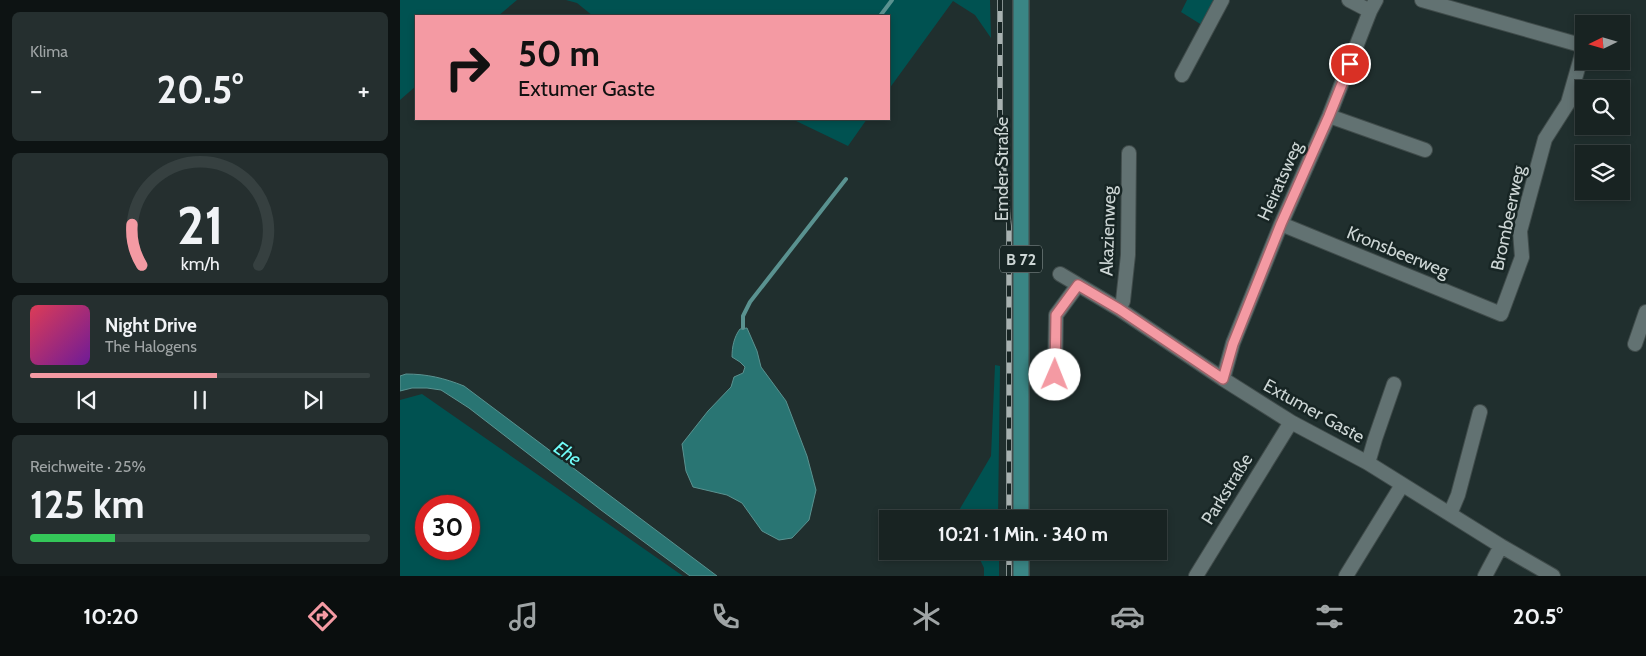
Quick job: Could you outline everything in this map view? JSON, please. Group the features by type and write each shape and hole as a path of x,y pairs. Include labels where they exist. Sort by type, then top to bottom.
{"main road":[{"name":"Emder Straße","path":"1021,0 1021,510"},
{"path":"1021,560 1021,576"}],"street":[{"path":"1182,75 1222,0"},
{"path":"1349,0 1373,6"},
{"name":"Brombeerweg","path":"1422,0 1575,43"},
{"name":"Heiratsweg","path":"1223,379 1233,344 1281,224 1329,116 1373,6"},
{"name":"Brombeerweg","path":"1501,314 1522,257 1520,232 1545,138 1568,103 1577,70"},
{"path":"1329,116 1425,150"},
{"name":"Akazienweg","path":"1119,309 1123,300 1128,255 1129,153"},
{"name":"Kronsbeerweg","path":"1281,224 1501,314"},
{"name":"Extumer Gaste","path":"1060,274 1119,309 1291,422 1368,463 1501,546 1553,576"},
{"path":"1062,390 1055,375 1056,315 1078,285"},
{"path":"1635,344 1646,312"},
{"path":"1368,463 1374,438 1394,384"},
{"path":"1450,514 1458,495 1480,412"},
{"name":"Parkstraße","path":"1196,576 1291,422"},
{"path":"1346,576 1402,485"},
{"path":"1485,576 1501,546"}],"shaded area":[{"path":"400,0 517,0 499,15 415,15 415,87 400,100"},
{"path":"566,0 990,0 991,38 975,15 953,1 890,88 890,15 592,15 577,3"},
{"path":"1187,0 1215,0 1202,25 1181,12"},
{"path":"794,120 866,120 848,146"},
{"path":"747,328 757,351 761,367 786,401 807,456 816,490 809,520 792,538 779,540 762,531 742,503 727,495 693,487 686,471 682,444 708,411 731,387 734,377 743,373 745,367 732,357 732,350 740,329"},
{"path":"995,365 1000,366 998,510 959,510 991,456"},
{"path":"406,374 435,377 464,386 717,576 690,576 469,408 441,390 412,388 400,391 400,376"},
{"path":"422,394 683,576 400,576 400,400"},
{"path":"980,560 999,560 999,576 984,576 984,568"}],"waterway":[{"path":"881,15 892,0"},
{"path":"743,328 743,316 750,302 846,179"}],"railway":[{"path":"1000,0 1000,129 1009,226 1009,510"},
{"path":"1009,560 1009,576"}],"route":[{"path":"1055,375 1056,315 1078,285 1119,309 1223,379 1233,344 1281,224 1350,64"}],"water label":[{"name":"Ehe","path":"568,453"}]}
